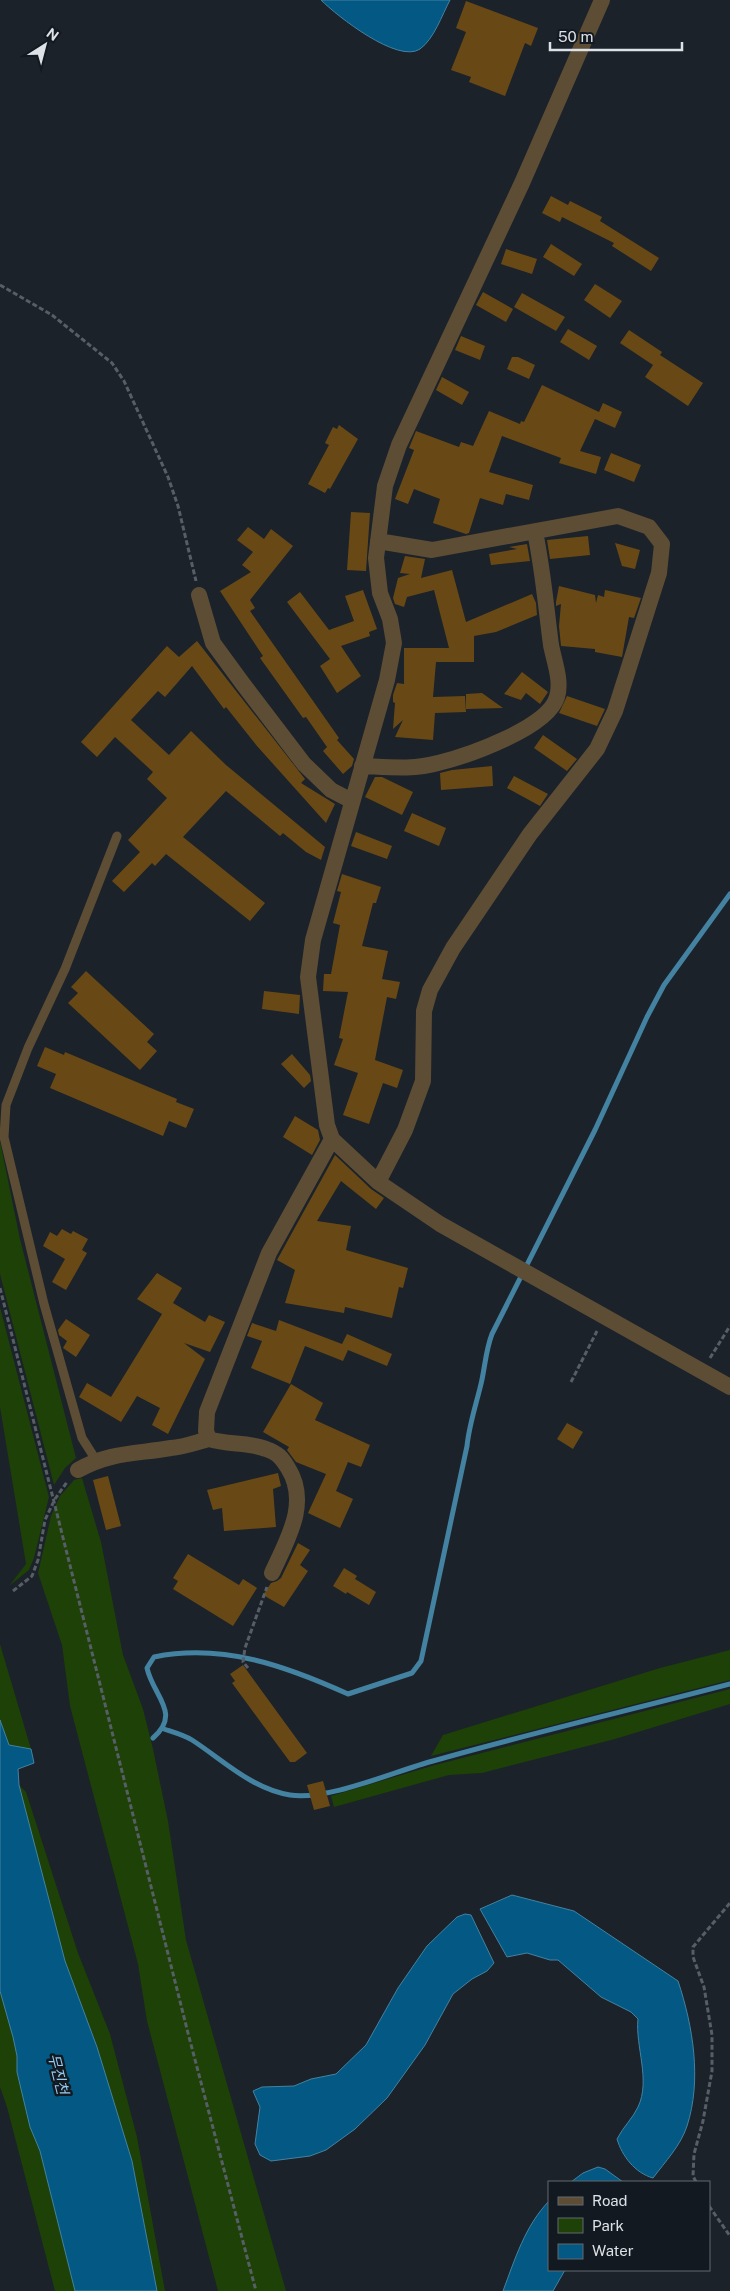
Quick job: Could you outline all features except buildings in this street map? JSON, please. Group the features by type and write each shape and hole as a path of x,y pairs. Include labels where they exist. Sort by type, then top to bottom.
{"street":[{"path":"602,0 522,183 399,445 385,486 376,558 380,593 390,619 394,643 387,680 313,940 308,977 328,1125 332,1139 378,1182 440,1224 730,1387"},
{"path":"378,541 432,550 618,516 649,527 662,544 659,573 615,711 597,749 530,834 453,948 430,990 424,1011 423,1081 405,1130 378,1182"},
{"path":"362,766 397,768 437,764 492,744 525,728 551,709 557,698 559,686 548,622 544,574 536,532"},
{"path":"199,595 213,643 243,684 304,764 331,790 352,801"},
{"path":"209,1439 206,1431 207,1412 253,1289 269,1253 332,1139"},
{"path":"78,1470 96,1460 126,1453 173,1448 209,1439 264,1448 280,1455 294,1477 299,1496 294,1525 272,1573"}],"lane":[{"path":"96,1460 82,1438 44,1304 4,1137 6,1105 28,1048 65,969 117,836"}],"path":[{"path":"0,285 52,315 112,363 124,381 168,477 178,506 199,595"},
{"path":"0,1288 55,1499 188,2033 256,2291"},
{"path":"570,1382 604,1317"},
{"path":"702,1371 730,1326"},
{"path":"13,1591 32,1576 38,1560 45,1520 55,1499 78,1470"},
{"path":"248,1668 243,1662 245,1648 272,1573"},
{"path":"696,2181 693,2176 694,2154 703,2121 712,2071 712,2035 704,1987 693,1957 693,1947 730,1903"},
{"path":"710,2207 730,2236"}],"green space":[{"path":"0,1141 20,1239 76,1458 65,1468 54,1485 0,1274"},
{"path":"0,1307 49,1497 34,1558 29,1570 9,1586 26,1564 0,1407"},
{"path":"82,1478 101,1542 123,1655 143,1709 153,1749 168,1821 186,1940 286,2291 218,2291 147,2021 138,1964 70,1706 62,1645 38,1573 51,1516 60,1496 74,1480"},
{"path":"0,1644 31,1749 9,1745 0,1720"},
{"path":"730,1650 730,1680 431,1756 443,1735 660,1668"},
{"path":"730,1689 730,1704 615,1739 482,1773 449,1775 334,1807 331,1796 435,1765"},
{"path":"19,1785 26,1792 78,1953 110,2034 137,2137 165,2291 157,2291 132,2161 97,2047 65,1961"},
{"path":"0,1991 13,2037 17,2056 17,2072 30,2127 40,2151 75,2291 55,2291 7,2107 0,2087"}],"water":[{"path":"321,0 450,0 425,45 420,49 410,52 398,50 368,36 340,17"},
{"name":"무진천","path":"0,1720 9,1745 31,1749 34,1763 18,1769 19,1785 65,1961 97,2047 132,2161 157,2291 75,2291 40,2151 30,2127 17,2072 17,2056 13,2037 0,1991"},
{"path":"512,1895 574,1911 678,1981 688,2016 694,2053 695,2072 692,2108 681,2140 653,2178 646,2176 630,2163 622,2152 617,2139 636,2111 642,2097 643,2074 638,2019 631,2012 601,1997 558,1960 550,1960 527,1953 507,1957 480,1909"},
{"path":"465,1914 471,1915 494,1963 487,1971 472,1979 453,1994 425,2045 387,2098 355,2129 326,2150 310,2156 271,2161 260,2155 255,2144 260,2107 253,2091 262,2087 294,2086 311,2079 336,2074 366,2045 398,1988 427,1946 457,1917"},
{"path":"598,2167 605,2169 622,2181 572,2181 583,2173"},
{"path":"548,2202 548,2271 564,2271 553,2291 503,2291 516,2255 533,2221"}],"waterway":[{"path":"153,1738 161,1729 165,1720 163,1704 147,1668 154,1657 180,1653 229,1655 278,1666 348,1694 412,1673 421,1661 492,1334 595,1130 647,1017 664,985 730,894"},
{"path":"164,1729 192,1740 238,1773 263,1787 276,1792 305,1796 342,1790 470,1751 730,1684"}]}
